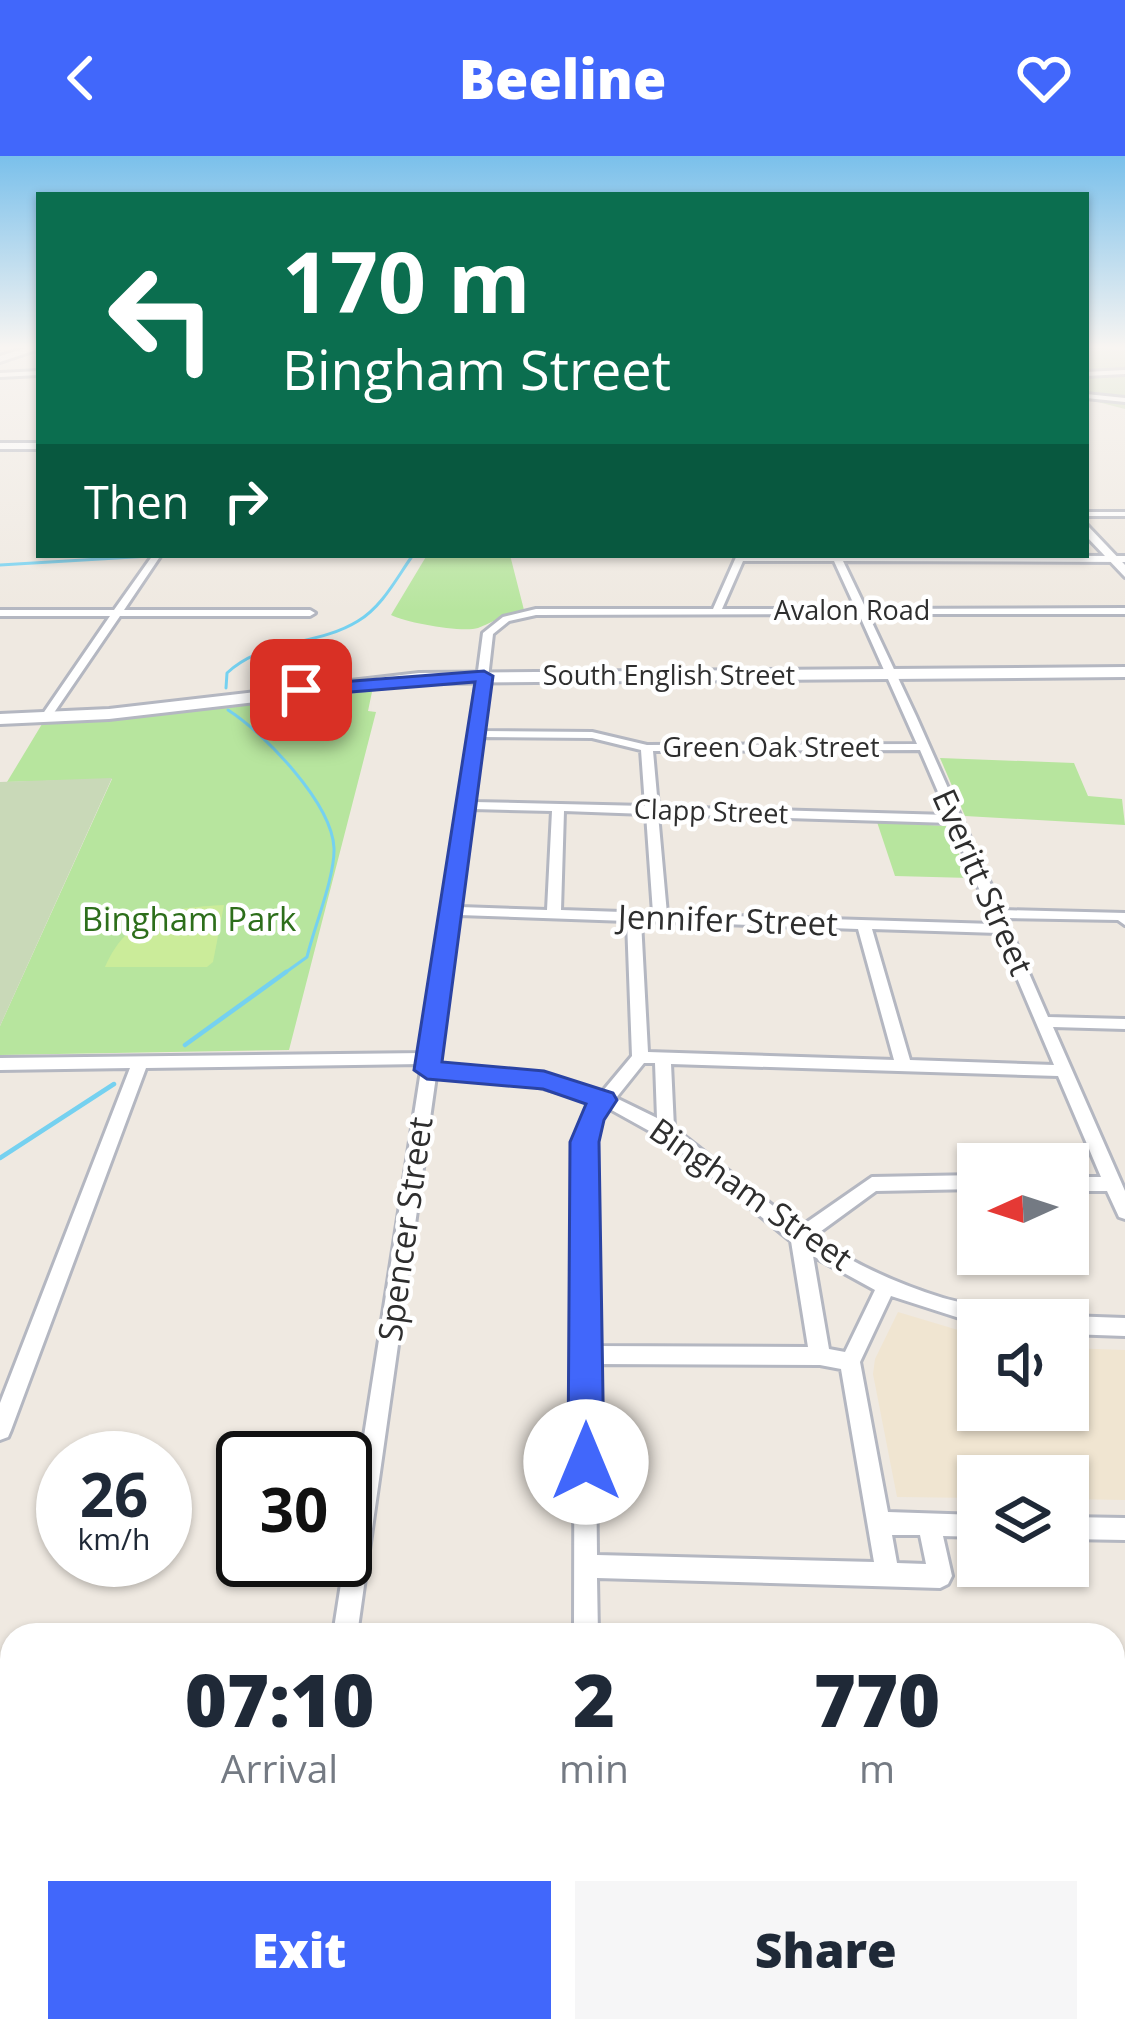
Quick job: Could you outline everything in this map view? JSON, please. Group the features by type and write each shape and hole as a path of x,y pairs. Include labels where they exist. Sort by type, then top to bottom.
{"street":[{"path":"0,446 36,446"},
{"path":"1089,514 1125,514"},
{"path":"1089,531 1118,558 1125,573"},
{"path":"45,718 155,558"},
{"path":"716,612 740,558"},
{"name":"Everitt Street","path":"837,558 893,675 1120,1197"},
{"name":"Avalon Road","path":"579,611 1125,610"},
{"name":"Spencer Street","path":"347,1623 488,633 506,619 536,612 579,611"},
{"path":"0,614 310,613"},
{"name":"South English Street","path":"0,719 379,681 484,676 1125,672"},
{"name":"Green Oak Street","path":"476,734 592,735 647,748 924,747"},
{"path":"647,748 660,917"},
{"name":"Clapp Street","path":"467,805 955,818"},
{"path":"554,914 558,807"},
{"name":"Jennifer Street","path":"452,910 864,925 1122,916 1125,921"},
{"path":"586,1623 584,1142 590,1118 640,1057 634,917"},
{"path":"864,925 904,1066"},
{"path":"1045,1022 1125,1024"},
{"path":"640,1057 1065,1071"},
{"path":"663,1060 666,1130"},
{"path":"0,1430 140,1063"},
{"name":"Bingham Street","path":"0,1064 428,1064 527,1077 604,1100 666,1130 800,1238 887,1286 957,1307"},
{"path":"820,1356 800,1238 872,1184 957,1182"},
{"path":"1089,1189 1120,1197"},
{"path":"887,1286 850,1362 888,1575"},
{"path":"1089,1326 1125,1327"},
{"path":"585,1355 820,1356 850,1362"},
{"path":"879,1523 957,1526"},
{"path":"586,1566 940,1576 929,1525"},
{"path":"1089,1528 1125,1529"}],"shaded area":[{"path":"898,1312 957,1330 957,1431 1089,1431 1089,1349 1125,1350 1125,1500 1089,1499 1089,1455 957,1455 957,1498 897,1497 873,1374 875,1359"}],"green space":[{"path":"425,558 511,558 524,610 471,629 391,615"},
{"name":"Bingham Park","path":"373,687 368,711 376,712 289,1050 0,1055 0,1026 112,779 7,782 42,724"},
{"path":"940,758 1074,763 1088,796 1122,799 1125,825 965,816"},
{"path":"112,778 0,1026 0,782"},
{"path":"877,822 946,826 970,878 895,876"},
{"path":"224,905 213,962 207,967 105,967 139,924 186,908"}],"waterway":[{"path":"0,565 117,558"},
{"path":"226,688 227,673 242,662 342,629 367,615 411,558"},
{"path":"228,710 294,771 322,811 334,848 307,957 282,975"},
{"path":"185,1045 286,972"},
{"path":"0,1158 114,1084"}],"route":[{"path":"301,690 484,676 427,1070 510,1074 578,1089 604,1100 590,1118 584,1142 586,1462"}]}
